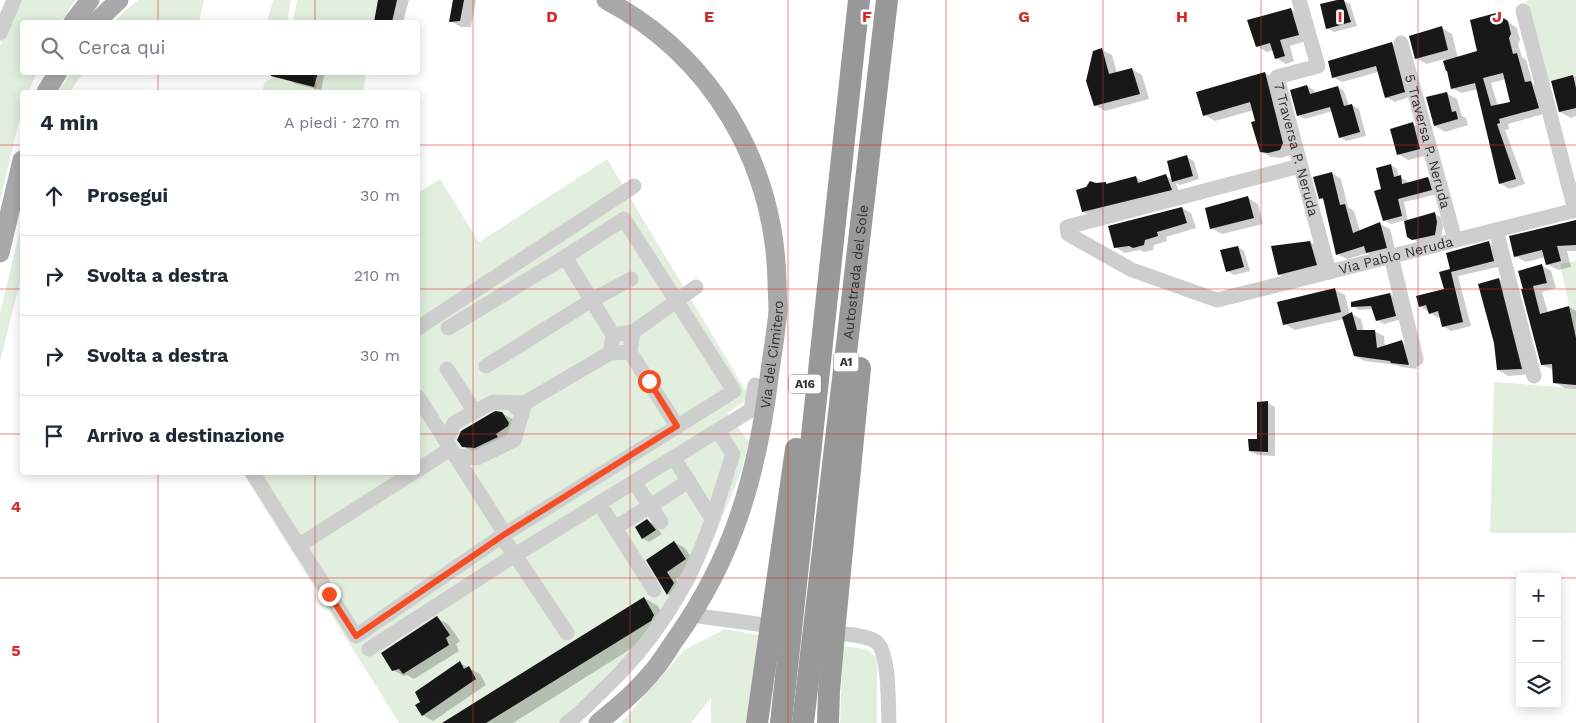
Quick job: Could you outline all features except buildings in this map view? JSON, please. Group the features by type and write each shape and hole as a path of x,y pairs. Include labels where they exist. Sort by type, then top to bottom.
{"highway":[{"name":"Autostrada del Sole","path":"781,723 859,0"},
{"name":"Autostrada del Sole","path":"803,723 887,0"},
{"name":"A16","path":"756,723 854,45"},
{"path":"828,723 835,622 864,331 868,165"}],"main road":[{"path":"75,20 90,0"},
{"path":"98,20 119,0"},
{"name":"Via del Cimitero","path":"598,723 624,702 654,671 692,615 722,561 749,488 758,449 766,405 778,310 777,266 773,229 753,160 737,127 715,93 686,60 659,34 622,8 606,0"},
{"path":"42,90 46,75"},
{"path":"47,90 56,75"},
{"path":"0,253 20,168"}],"street":[{"path":"0,33 14,0"},
{"name":"7 Traversa P. Neruda","path":"1299,0 1318,66 1277,77 1329,272"},
{"path":"1523,11 1576,210"},
{"name":"5 Traversa P. Neruda","path":"1401,43 1455,240"},
{"name":"Via Pablo Neruda","path":"1300,166 1066,227 1068,234 1132,270 1217,300 1576,210"},
{"path":"420,327 634,186"},
{"path":"254,475 356,636 504,535 734,392 624,219 448,328"},
{"path":"1496,230 1534,376"},
{"path":"1391,256 1416,359"},
{"path":"565,257 613,335 610,353"},
{"path":"486,366 631,278"},
{"path":"613,335 633,332 696,287"},
{"path":"633,332 630,352 677,426"},
{"path":"508,412 610,353 630,352"},
{"path":"447,369 474,412"},
{"path":"369,649 515,555 751,410 755,385"},
{"path":"420,400 515,555 567,633"},
{"path":"451,449 454,423 493,402 525,403"},
{"path":"451,449 477,458 514,440 525,403"},
{"path":"566,723 620,674 653,635 678,596 712,519 733,454 718,431"},
{"path":"420,469 451,449"},
{"path":"674,458 712,519"},
{"path":"298,546 409,475"},
{"path":"615,528 689,481"},
{"path":"634,482 661,522"},
{"path":"599,503 654,590"},
{"path":"692,615 865,637 874,640 881,646 885,658 889,723"}],"green space":[{"path":"17,0 75,0 62,20 20,20 20,75 35,75 30,90 20,90 20,119 0,201 0,46"},
{"path":"138,0 204,0 199,20 116,20"},
{"path":"273,0 291,0 287,20 268,20"},
{"path":"297,0 378,0 374,20 293,20"},
{"path":"1576,0 1576,75 1547,82 1526,1"},
{"path":"70,75 82,75 71,90 59,90"},
{"path":"277,75 366,75 363,90 263,90 265,82"},
{"path":"607,159 750,398 727,413 749,442 739,477 695,583 653,645 574,723 399,723 244,475 420,475 420,192 440,179 479,242"},
{"path":"20,230 20,282 0,362 0,313"},
{"path":"1576,261 1576,338 1560,264"},
{"path":"1494,382 1576,388 1576,533 1490,533"},
{"path":"725,629 764,636 753,723 711,723 711,698 691,723 621,723 684,650"},
{"path":"843,646 866,649 877,658 877,723 840,723"}],"route":[{"path":"329,594 356,636 505,534 677,426 649,381"}]}
